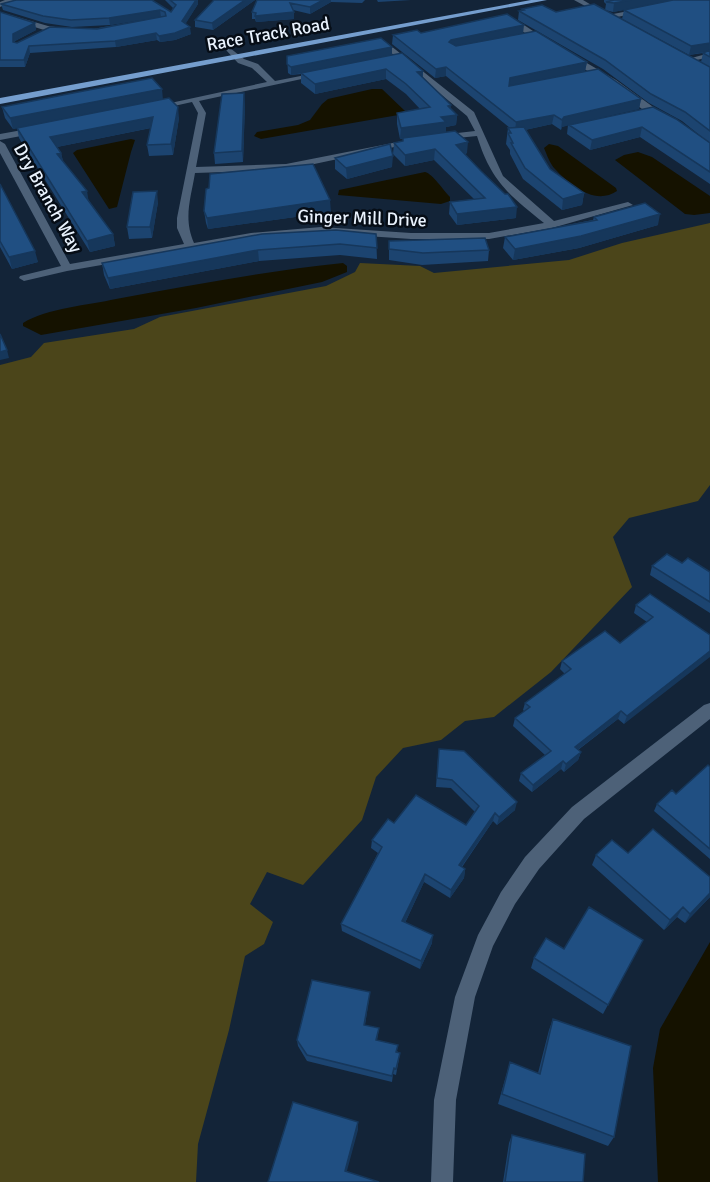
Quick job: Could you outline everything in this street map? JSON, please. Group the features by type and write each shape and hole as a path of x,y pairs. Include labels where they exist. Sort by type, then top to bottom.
{"main road":[{"name":"Race Track Road","path":"0,92 236,56 505,0"},
{"name":"Race Track Road","path":"0,101 543,0"}],"street":[{"path":"0,5 11,0"},
{"path":"578,0 618,22"},
{"path":"609,17 653,9"},
{"path":"0,14 50,28 79,31"},
{"path":"512,21 598,73 651,111 668,120"},
{"path":"40,34 50,28"},
{"path":"524,38 535,36"},
{"path":"386,45 471,114 481,133 495,171 518,196 552,225"},
{"path":"702,68 686,58 710,55"},
{"path":"236,56 240,68 252,80"},
{"path":"236,56 255,66 274,84"},
{"path":"393,60 404,58"},
{"path":"588,75 598,73"},
{"path":"148,108 194,99 252,80 274,84 326,74"},
{"path":"190,246 182,228 182,218 202,113 194,99"},
{"path":"641,113 651,111"},
{"path":"0,137 46,128"},
{"path":"191,170 286,167 382,147 481,133"},
{"name":"Dry Branch Way","path":"0,144 67,268"},
{"name":"Ginger Mill Drive","path":"24,278 190,246 286,232 321,230 452,238 489,236 552,225 628,205"},
{"path":"442,1182 445,1100 465,997 485,942 508,898 532,863 578,813 710,710"}],"shaded area":[{"path":"372,89 382,89 405,111 404,114 261,139 254,136 257,132 298,125 310,120 328,99"},
{"path":"135,140 117,207 109,209 73,153 77,150"},
{"path":"549,144 558,146 617,191 600,196 583,192 575,187 552,165 544,148"},
{"path":"638,152 652,157 710,196 710,213 685,214 615,160"},
{"path":"425,172 438,183 450,197 450,201 441,204 338,195 339,190"},
{"path":"710,223 710,485 698,501 629,518 613,537 632,587 551,672 494,717 465,721 441,740 403,748 376,777 362,820 303,885 267,872 250,904 273,922 264,944 245,956 229,1030 198,1144 196,1182 0,1182 0,365 31,357 44,343 134,329 160,317 326,286 355,272 360,263 420,266 434,273 569,260 622,243"},
{"path":"343,263 347,266 347,272 322,282 196,308 41,335 23,326 23,323 33,318 68,308 229,279"},
{"path":"710,942 710,1182 658,1182 653,1068 660,1029"}],"building":[{"path":"16,0 152,0 171,12 176,5 170,0 196,0 182,21 190,27 175,33 159,36 156,33 115,41 29,46 24,60 0,60 0,12 35,23 13,34 13,42 17,43 50,27 97,29 166,16 165,12 160,10 109,18 71,20 43,16 1,4"},
{"path":"214,0 245,0 212,23 195,20"},
{"path":"257,0 323,0 310,7 290,3 294,12 255,16 256,13 252,12"},
{"path":"614,0 631,0 606,2"},
{"path":"673,0 710,0 710,43 691,46 624,10"},
{"path":"594,4 710,67 710,131 685,112 651,94 605,60 519,11 542,5 556,12"},
{"path":"507,14 524,25 449,42 456,46 536,31 587,62 510,78 509,86 598,69 641,99 564,117 562,120 554,115 516,122 446,67 436,69 393,35 417,30 421,33"},
{"path":"381,38 392,47 291,67 287,64 287,56"},
{"path":"710,50 710,57 703,53"},
{"path":"402,53 423,71 417,72 451,105 448,106 457,115 441,117 446,122 401,128 397,113 430,107 386,69 315,84 301,73"},
{"path":"152,78 162,89 10,118 2,107 73,93"},
{"path":"244,93 242,151 214,153 222,94"},
{"path":"169,98 178,107 171,144 147,145 153,117 50,137 61,153 57,154 87,191 82,192 113,234 87,241 17,128"},
{"path":"653,107 676,119 710,143 710,172 642,127 592,140 569,125"},
{"path":"524,127 550,169 584,193 563,199 525,168 508,133 511,133 508,128"},
{"path":"455,131 468,142 456,145 505,194 508,194 517,207 457,214 450,202 485,198 435,149 405,155 394,143 403,141 403,138"},
{"path":"390,144 393,156 346,168 335,158"},
{"path":"313,164 330,200 207,218 204,211 210,174"},
{"path":"0,184 35,251 9,257 0,241"},
{"path":"157,191 150,227 127,227 133,192"},
{"path":"645,203 660,214 581,236 515,249 505,237 597,220 594,217"},
{"path":"336,230 376,234 377,248 340,244 258,250 108,278 102,263 262,234"},
{"path":"485,238 489,250 423,253 389,249 389,241"},
{"path":"0,334 7,350 0,352"},
{"path":"667,554 682,563 688,558 710,572 710,602 652,566"},
{"path":"650,594 710,635 710,651 627,716 621,711 575,747 581,752 566,764 563,761 533,785 521,773 551,751 515,718 530,707 525,703 571,669 562,661 605,631 620,643 653,617 636,605"},
{"path":"439,749 464,751 517,802 499,817 495,813 459,865 465,869 451,890 425,874 402,921 433,935 421,961 341,924 382,847 372,840 388,819 394,823 416,795 466,825 479,806 452,780 437,778"},
{"path":"708,765 710,767 710,849 657,804 672,790 676,794"},
{"path":"653,829 710,877 710,893 690,914 683,907 670,920 596,855 612,840 628,853"},
{"path":"589,907 643,940 608,1005 534,958 546,938 564,949"},
{"path":"312,980 370,992 364,1025 379,1028 376,1040 398,1045 396,1052 400,1053 392,1076 307,1055 297,1040"},
{"path":"553,1019 631,1046 614,1137 502,1094 510,1062 540,1074"},
{"path":"293,1102 358,1122 345,1171 379,1182 268,1182"},
{"path":"512,1135 585,1154 583,1182 505,1182"}]}
